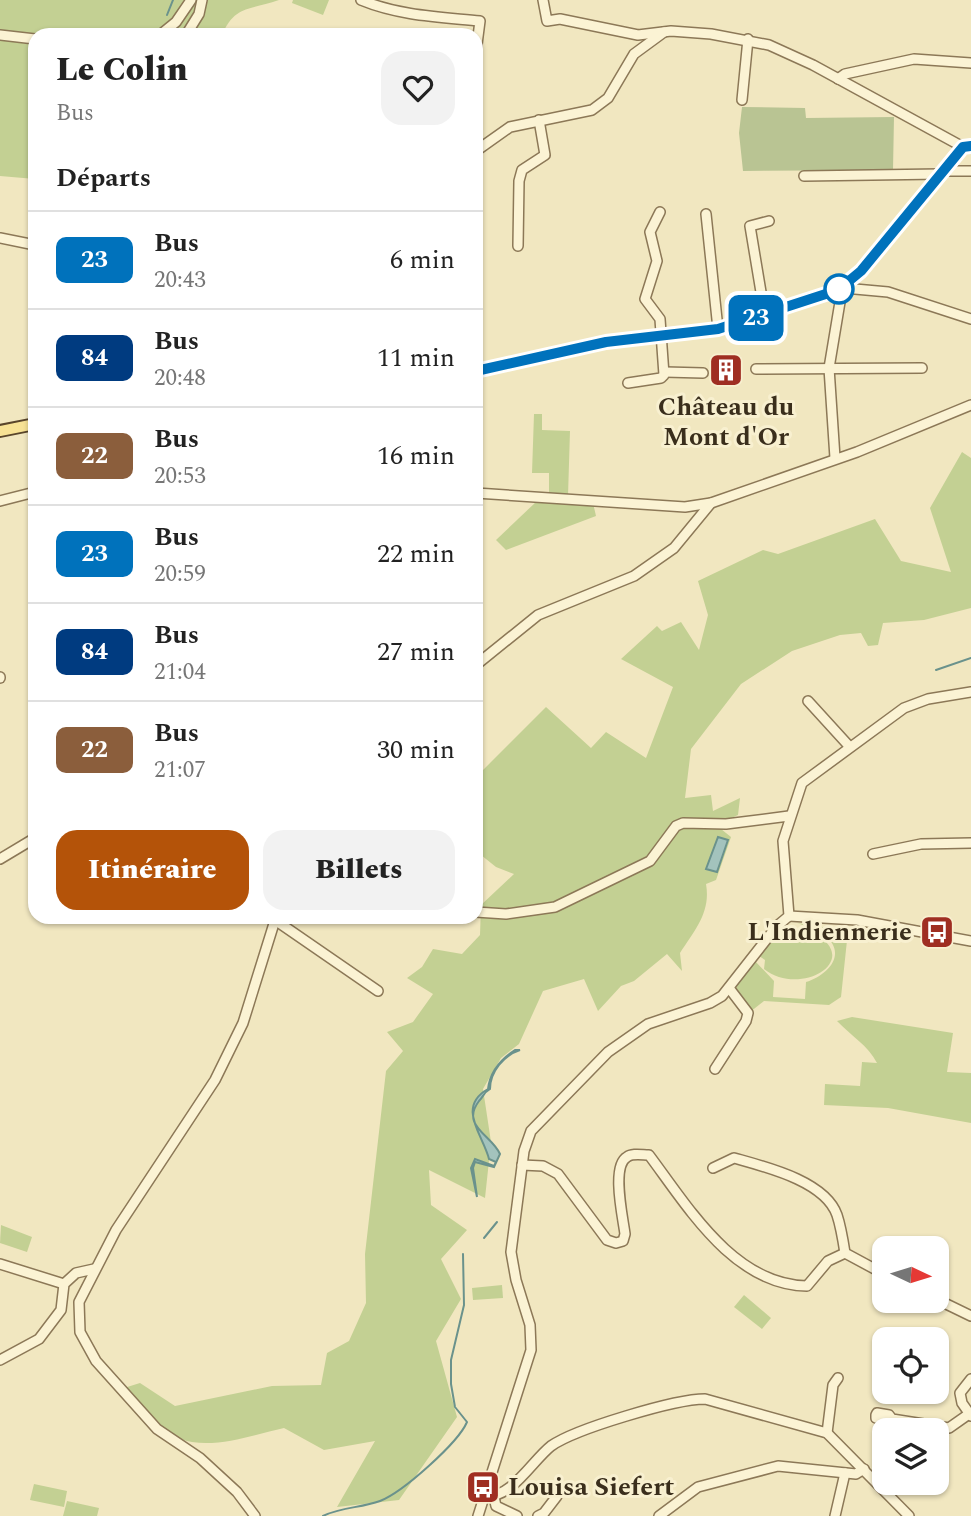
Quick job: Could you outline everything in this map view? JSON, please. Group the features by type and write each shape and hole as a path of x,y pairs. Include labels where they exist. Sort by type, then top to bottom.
{"main road":[{"path":"483,369 606,342 718,329 765,316 838,290 861,271 942,171 967,146"},
{"path":"0,431 28,425"}],"street":[{"path":"169,28 191,0"},
{"path":"190,28 199,14 202,0"},
{"path":"361,0 382,8 423,16 480,21 479,28"},
{"path":"544,0 547,21 560,19 638,35 664,32 748,39 769,45 967,146"},
{"path":"634,54 664,32"},
{"path":"483,146 510,127 593,110 608,98 634,54 638,35"},
{"path":"0,36 28,38"},
{"path":"742,100 748,39"},
{"path":"838,79 845,74 914,60 971,63"},
{"path":"518,246 519,181 522,170 545,155 540,120"},
{"path":"804,176 971,172"},
{"path":"628,383 661,378 665,372 660,319 645,299 657,261 650,232 660,212"},
{"path":"706,214 718,329"},
{"path":"765,316 750,226 769,221"},
{"path":"0,239 28,244"},
{"path":"848,282 855,289 888,292 971,319"},
{"path":"835,458 829,368 840,302 838,290"},
{"path":"756,369 922,368"},
{"path":"665,372 703,373"},
{"path":"483,493 685,507 711,503 938,421 971,405"},
{"path":"0,501 28,494"},
{"path":"483,659 538,615 634,576 674,548 711,503"},
{"path":"789,916 783,841 802,783 904,708 928,699 971,692"},
{"path":"812,705 849,746"},
{"path":"483,913 506,915 555,907 650,861 676,826 683,823 726,824 789,816"},
{"path":"0,859 28,842"},
{"path":"873,854 921,844 971,843"},
{"path":"478,1516 489,1497 531,1350 530,1325 516,1280 511,1252 522,1165 531,1131 608,1052 648,1024 710,1003 729,988 777,926 789,916 857,920 971,942"},
{"path":"255,1516 237,1492 200,1458 157,1429 96,1361 80,1332 79,1302 94,1269 124,1217 215,1080 243,1023 274,924"},
{"path":"284,924 378,990"},
{"path":"715,1069 748,1013 729,988"},
{"path":"522,1165 543,1166 558,1174 607,1240 615,1243 622,1241 625,1234 618,1180 620,1164 627,1156 649,1155 694,1216 727,1252 767,1277 793,1286 807,1286 828,1261 845,1253"},
{"path":"713,1168 734,1158 773,1169 824,1193 837,1213 845,1253"},
{"path":"845,1253 872,1268"},
{"path":"0,1264 64,1284"},
{"path":"0,1360 39,1339 61,1310 64,1284 76,1273 94,1269"},
{"path":"949,1305 971,1316"},
{"path":"827,1433 833,1385 838,1378"},
{"path":"949,1428 970,1415 962,1403 960,1393 971,1378"},
{"path":"489,1497 505,1490 553,1445 606,1423 688,1399 705,1399 827,1433 909,1516"},
{"path":"659,1516 698,1488 764,1469 778,1466 856,1474 864,1469"},
{"path":"835,1516 845,1473"},
{"path":"538,1516 544,1513 557,1496"},
{"path":"489,1497 496,1506 517,1516"}],"green space":[{"path":"0,0 279,0 239,13 226,28 28,28 28,178 0,176"},
{"path":"293,0 329,0 323,15 292,3"},
{"path":"742,107 805,108 806,118 894,117 893,170 743,171 739,133"},
{"path":"534,414 542,414 542,430 570,431 568,496 549,495 549,473 532,473"},
{"path":"962,452 971,458 971,608 924,620 883,623 878,645 868,646 861,633 840,635 792,651 741,684 691,749 685,798 711,795 713,811 740,798 738,815 716,825 731,837 716,880 706,884 704,912 680,953 682,971 667,954 634,981 621,986 598,1011 584,979 543,991 519,1044 501,1058 483,1089 491,1142 485,1198 429,1170 431,1205 467,1230 441,1259 461,1299 436,1341 457,1417 399,1500 337,1507 375,1441 324,1450 284,1428 226,1441 203,1443 182,1439 163,1428 124,1388 140,1383 175,1406 272,1386 321,1385 327,1353 349,1341 366,1303 365,1254 386,1071 403,1051 387,1032 413,1022 433,994 407,978 422,967 433,949 462,954 480,935 483,903 514,874 496,867 483,857 483,770 546,707 591,748 606,732 646,758 673,687 621,659 657,626 662,631 681,622 699,650 708,615 698,581 763,550 778,554 875,519 901,561 951,572 930,508"},
{"path":"537,501 593,503 596,516 506,550 496,540"},
{"path":"797,923 848,931 841,997 829,1005 764,1001 750,1012 734,989 755,961 774,981 773,997 805,999 806,982 822,974 832,962 835,956 831,941 817,930"},
{"path":"800,927 821,938 831,949 831,960 824,970 796,979 780,977 764,969 765,960 759,956 776,935 782,939"},
{"path":"852,1017 953,1033 947,1072 971,1073 971,1123 888,1108 824,1105 825,1084 860,1086 862,1062 877,1063 864,1046 837,1021"},
{"path":"1,1225 32,1237 27,1252 0,1243"},
{"path":"502,1285 503,1298 473,1300 472,1288"},
{"path":"744,1295 771,1318 762,1329 734,1307"},
{"path":"34,1484 67,1491 64,1507 30,1500"},
{"path":"67,1501 99,1508 97,1516 63,1516"}],"water":[{"path":"718,837 728,840 717,872 706,869"},
{"path":"515,1050 520,1050 499,1065 492,1076 490,1089 479,1101 473,1116 474,1104 488,1089 491,1077 497,1066"},
{"path":"474,1119 479,1130 500,1154 494,1167 475,1162 473,1168 477,1197 471,1168 475,1159 494,1166 496,1162 489,1159 474,1122"}],"waterway":[{"path":"167,15 173,0"},
{"path":"936,670 971,658"},
{"path":"484,1238 497,1222"},
{"path":"323,1516 390,1496 442,1454 467,1422 455,1407 451,1384 451,1360 464,1305 463,1254"}],"bus line":[{"name":"23","path":"483,370 606,342 718,329 765,316 838,290 861,271 963,147 971,146"}],"place":[{"name":"Château du Mont d'Or","path":"726,370"},
{"name":"L'Indiennerie","path":"937,932"},
{"name":"Louisa Siefert","path":"483,1487"}]}
